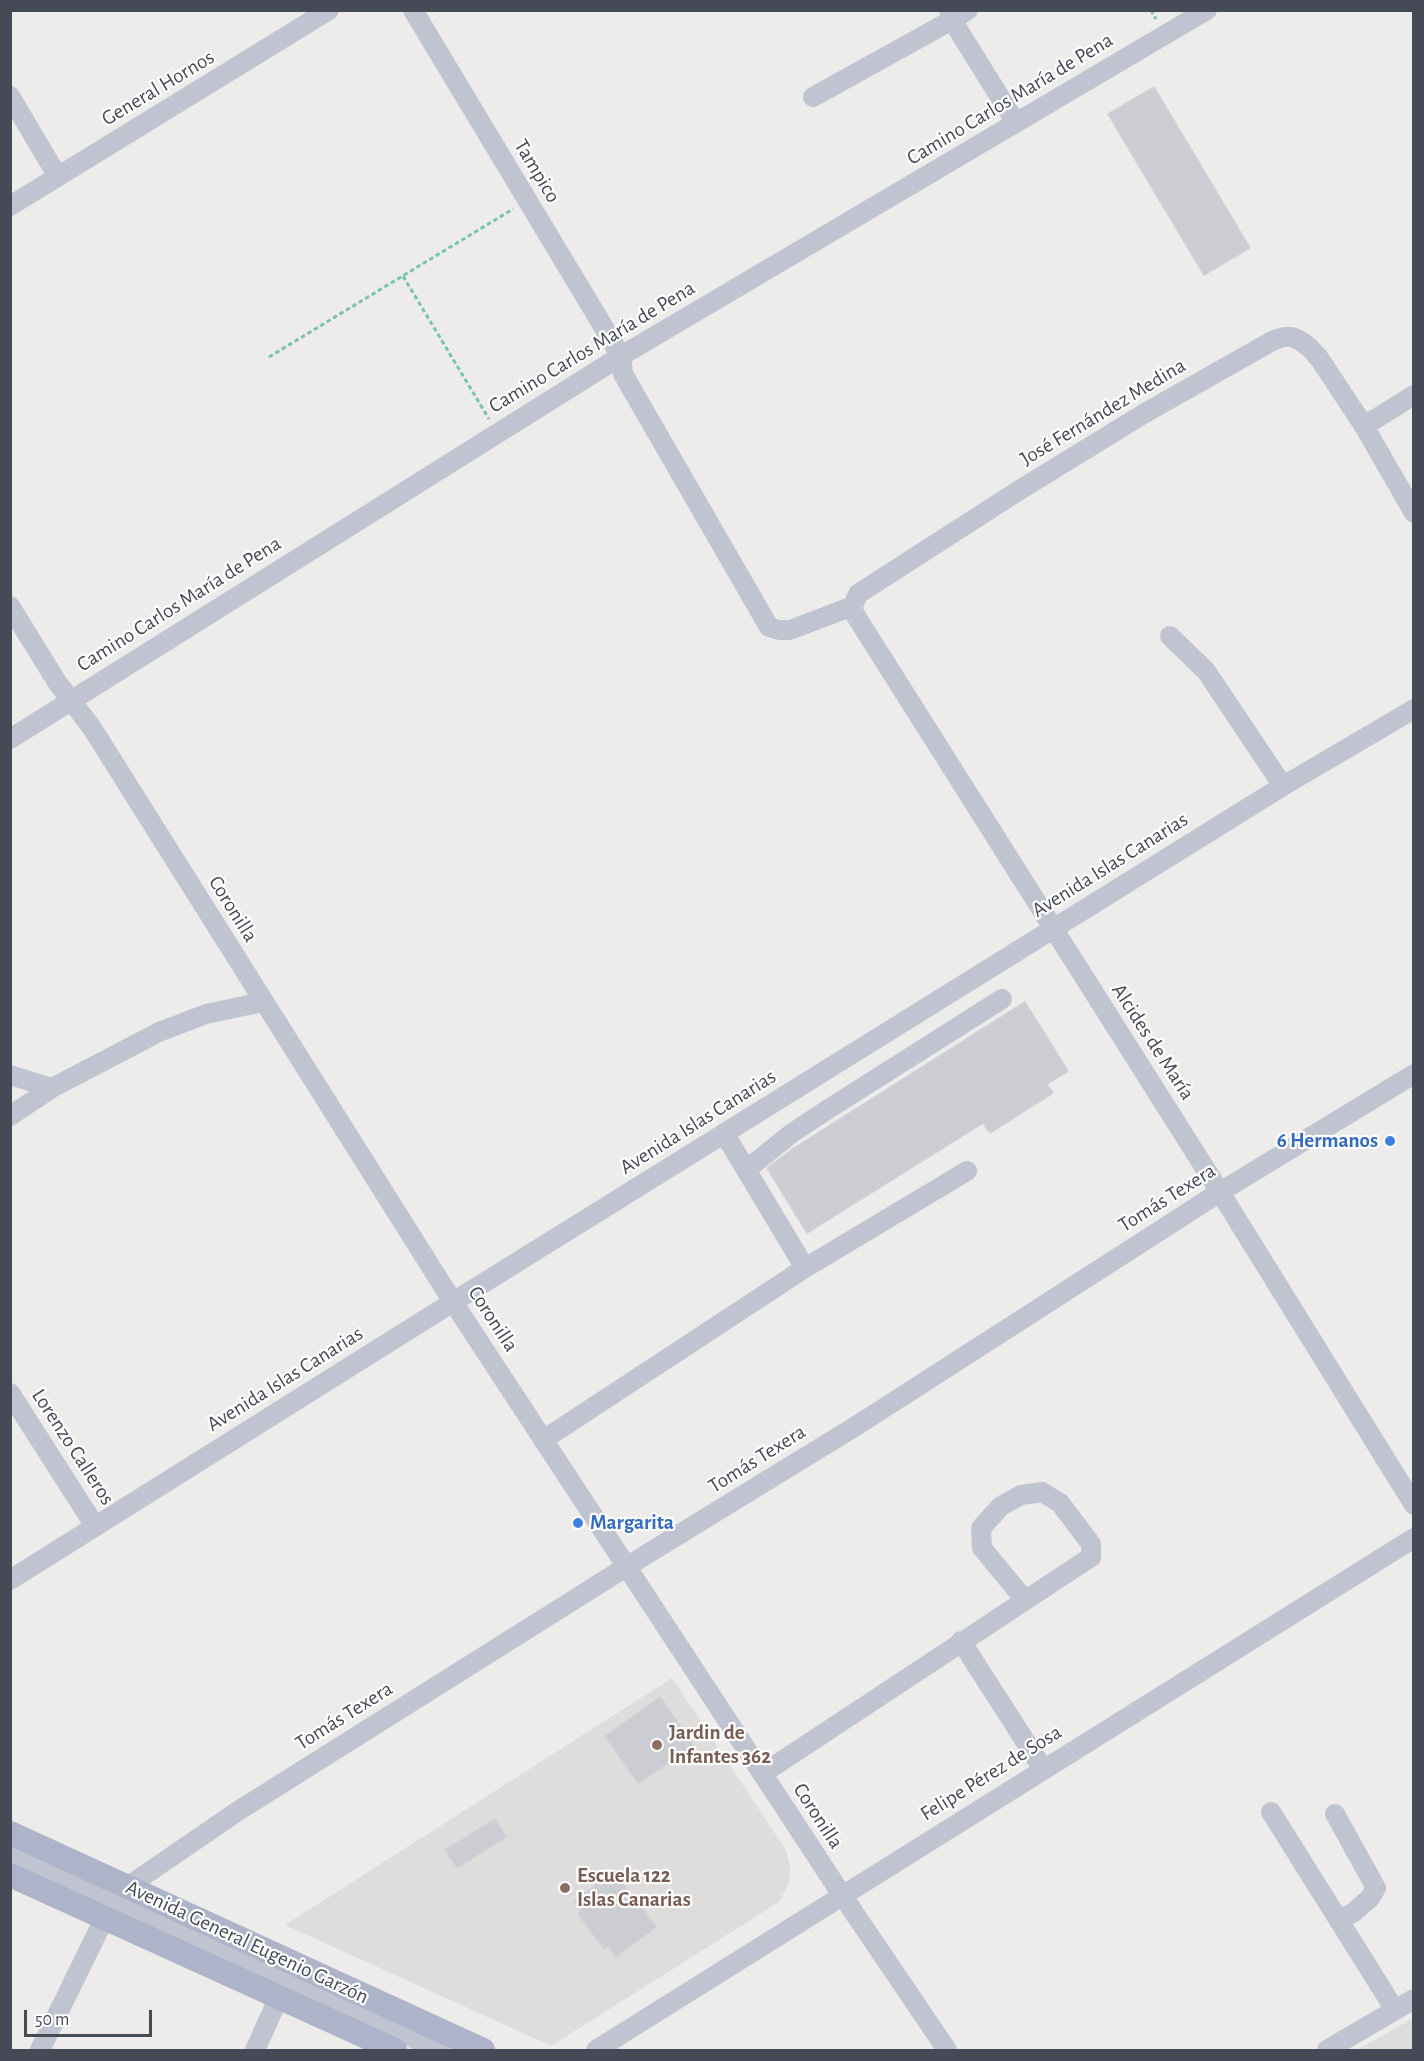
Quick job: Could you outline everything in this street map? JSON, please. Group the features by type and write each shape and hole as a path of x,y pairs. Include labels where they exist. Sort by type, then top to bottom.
{"main road":[{"name":"Avenida General Eugenio Garzón","path":"10,1833 483,2050"},
{"name":"Avenida General Eugenio Garzón","path":"10,1875 395,2050"}],"street":[{"name":"General Hornos","path":"10,206 330,10"},
{"name":"Tampico","path":"413,10 621,356 622,374 760,614 770,627 790,630 853,606"},
{"name":"Camino Carlos María de Pena","path":"10,740 70,700 621,356 1208,10"},
{"path":"813,97 956,14 1016,123"},
{"path":"10,96 58,177"},
{"name":"José Fernández Medina","path":"853,606 858,594 1145,413 1274,340 1292,337 1310,347 1319,358 1364,426 1413,513"},
{"path":"1364,426 1413,395"},
{"name":"Coronilla","path":"10,606 57,682 92,728 453,1302 762,1774 947,2050"},
{"name":"Alcides de María","path":"853,606 854,613 1220,1192 1413,1505"},
{"path":"1170,636 1206,671 1283,786"},
{"name":"Avenida Islas Canarias","path":"10,1580 1052,929 1283,786 1413,709"},
{"path":"746,1170 792,1133 1002,999"},
{"path":"10,1116 52,1088 180,1023 231,1008 263,1002"},
{"name":"Tomás Texera","path":"126,1887 238,1811 626,1567 856,1426 1220,1192 1413,1074"},
{"path":"10,1075 52,1088"},
{"path":"724,1133 805,1268"},
{"path":"543,1440 805,1268 967,1171"},
{"name":"Lorenzo Calleros","path":"10,1394 95,1526"},
{"path":"762,1774 1091,1557 1091,1544 1060,1503 1042,1492 1021,1495 1001,1506 981,1528 982,1548 1024,1600"},
{"name":"Felipe Pérez de Sosa","path":"596,2050 1413,1538"},
{"path":"962,1641 1043,1769"},
{"path":"1271,1812 1395,2010"},
{"path":"1335,1814 1376,1888 1370,1898 1339,1921"},
{"name":"Avenida General Eugenio Garzón","path":"10,1854 439,2050"},
{"path":"40,2050 105,1917"},
{"path":"255,2050 279,1997"},
{"path":"1327,2050 1413,1999"}],"path":[{"path":"269,357 527,201"},
{"path":"403,276 498,433"}],"shaded area":[{"name":"Escuela 122 Islas Canarias","path":"672,1678 786,1850 790,1866 789,1883 779,1902 551,2046 285,1925"},
{"path":"1413,2018 1413,2050 1357,2050"}],"building":[{"path":"1154,87 1250,248 1204,275 1108,114"},
{"path":"1025,1002 1068,1071 1047,1084 1053,1093 990,1133 983,1123 807,1233 767,1168 791,1150"},
{"path":"660,1697 694,1746 638,1783 605,1736"},
{"path":"495,1819 506,1837 457,1868 445,1850"},
{"path":"614,1871 656,1927 616,1957 608,1946 604,1949 578,1914 581,1911 574,1901"}],"place":[{"name":"6 Hermanos","path":"1390,1141"},
{"name":"Margarita","path":"578,1523"},
{"name":"Jardin de Infantes 362","path":"657,1745"},
{"name":"Escuela 122 Islas Canarias","path":"565,1888"}]}
